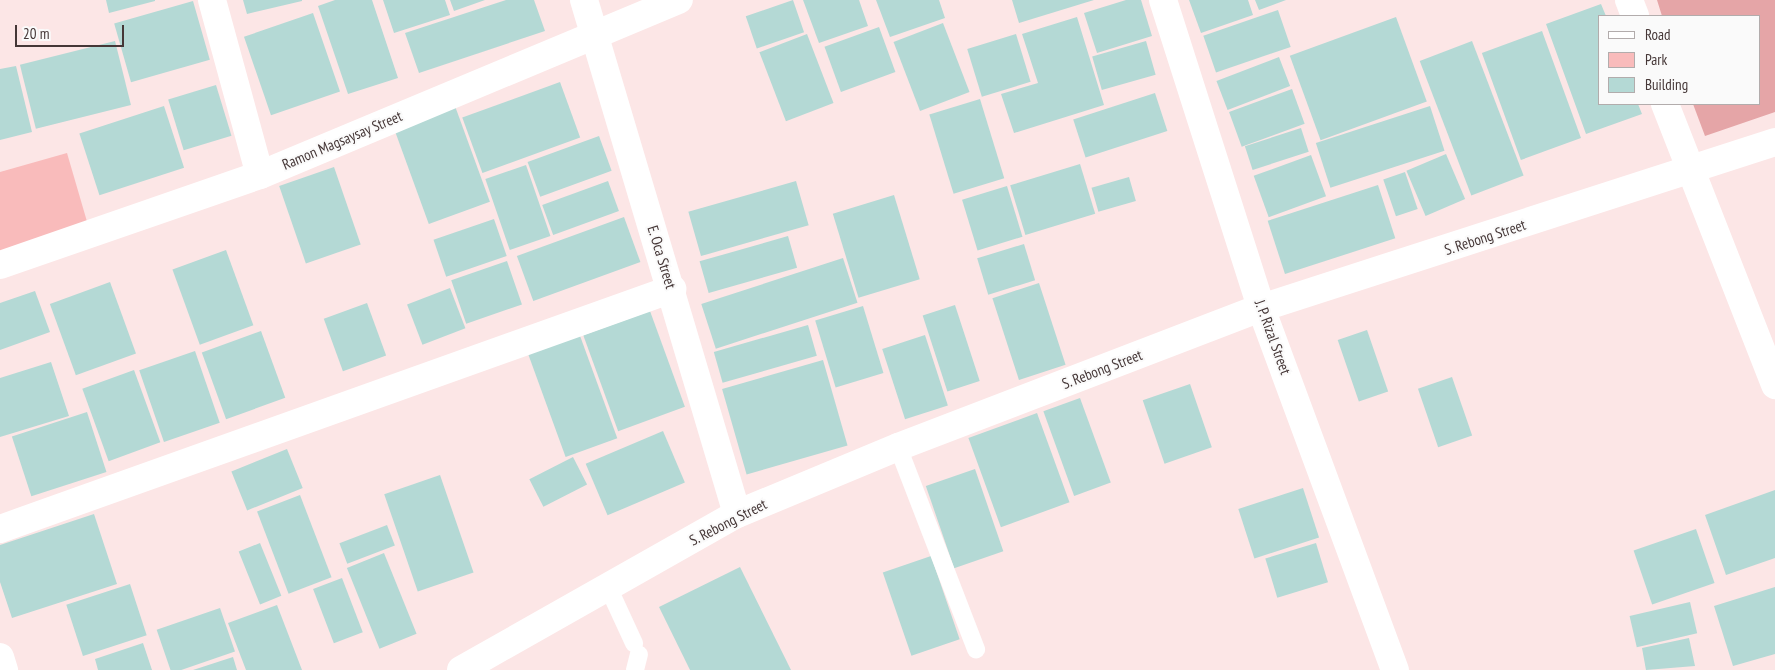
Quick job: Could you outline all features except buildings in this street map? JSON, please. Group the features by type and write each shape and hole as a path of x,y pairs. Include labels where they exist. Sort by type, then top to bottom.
{"street":[{"path":"212,0 260,175"},
{"name":"E. Oca Street","path":"584,0 592,33 672,288 737,514"},
{"name":"Ramon Magsaysay Street","path":"0,265 260,175 592,33 679,0"},
{"name":"J. P. Rizal Street","path":"1163,0 1261,308 1395,670"},
{"path":"1629,0 1635,15"},
{"path":"1665,105 1689,172 1775,385"},
{"name":"S. Rebong Street","path":"461,670 609,589 737,514 898,447 1261,308 1689,172 1775,142"},
{"path":"0,529 672,288"},
{"path":"0,657 4,670"}],"lane":[{"path":"898,447 976,649"},
{"path":"609,589 636,656"}],"green space":[{"path":"67,153 88,225 0,251 0,172"}],"shaded area":[{"path":"1657,0 1775,0 1775,112 1705,136 1693,105 1760,105 1760,15 1662,15"}]}
